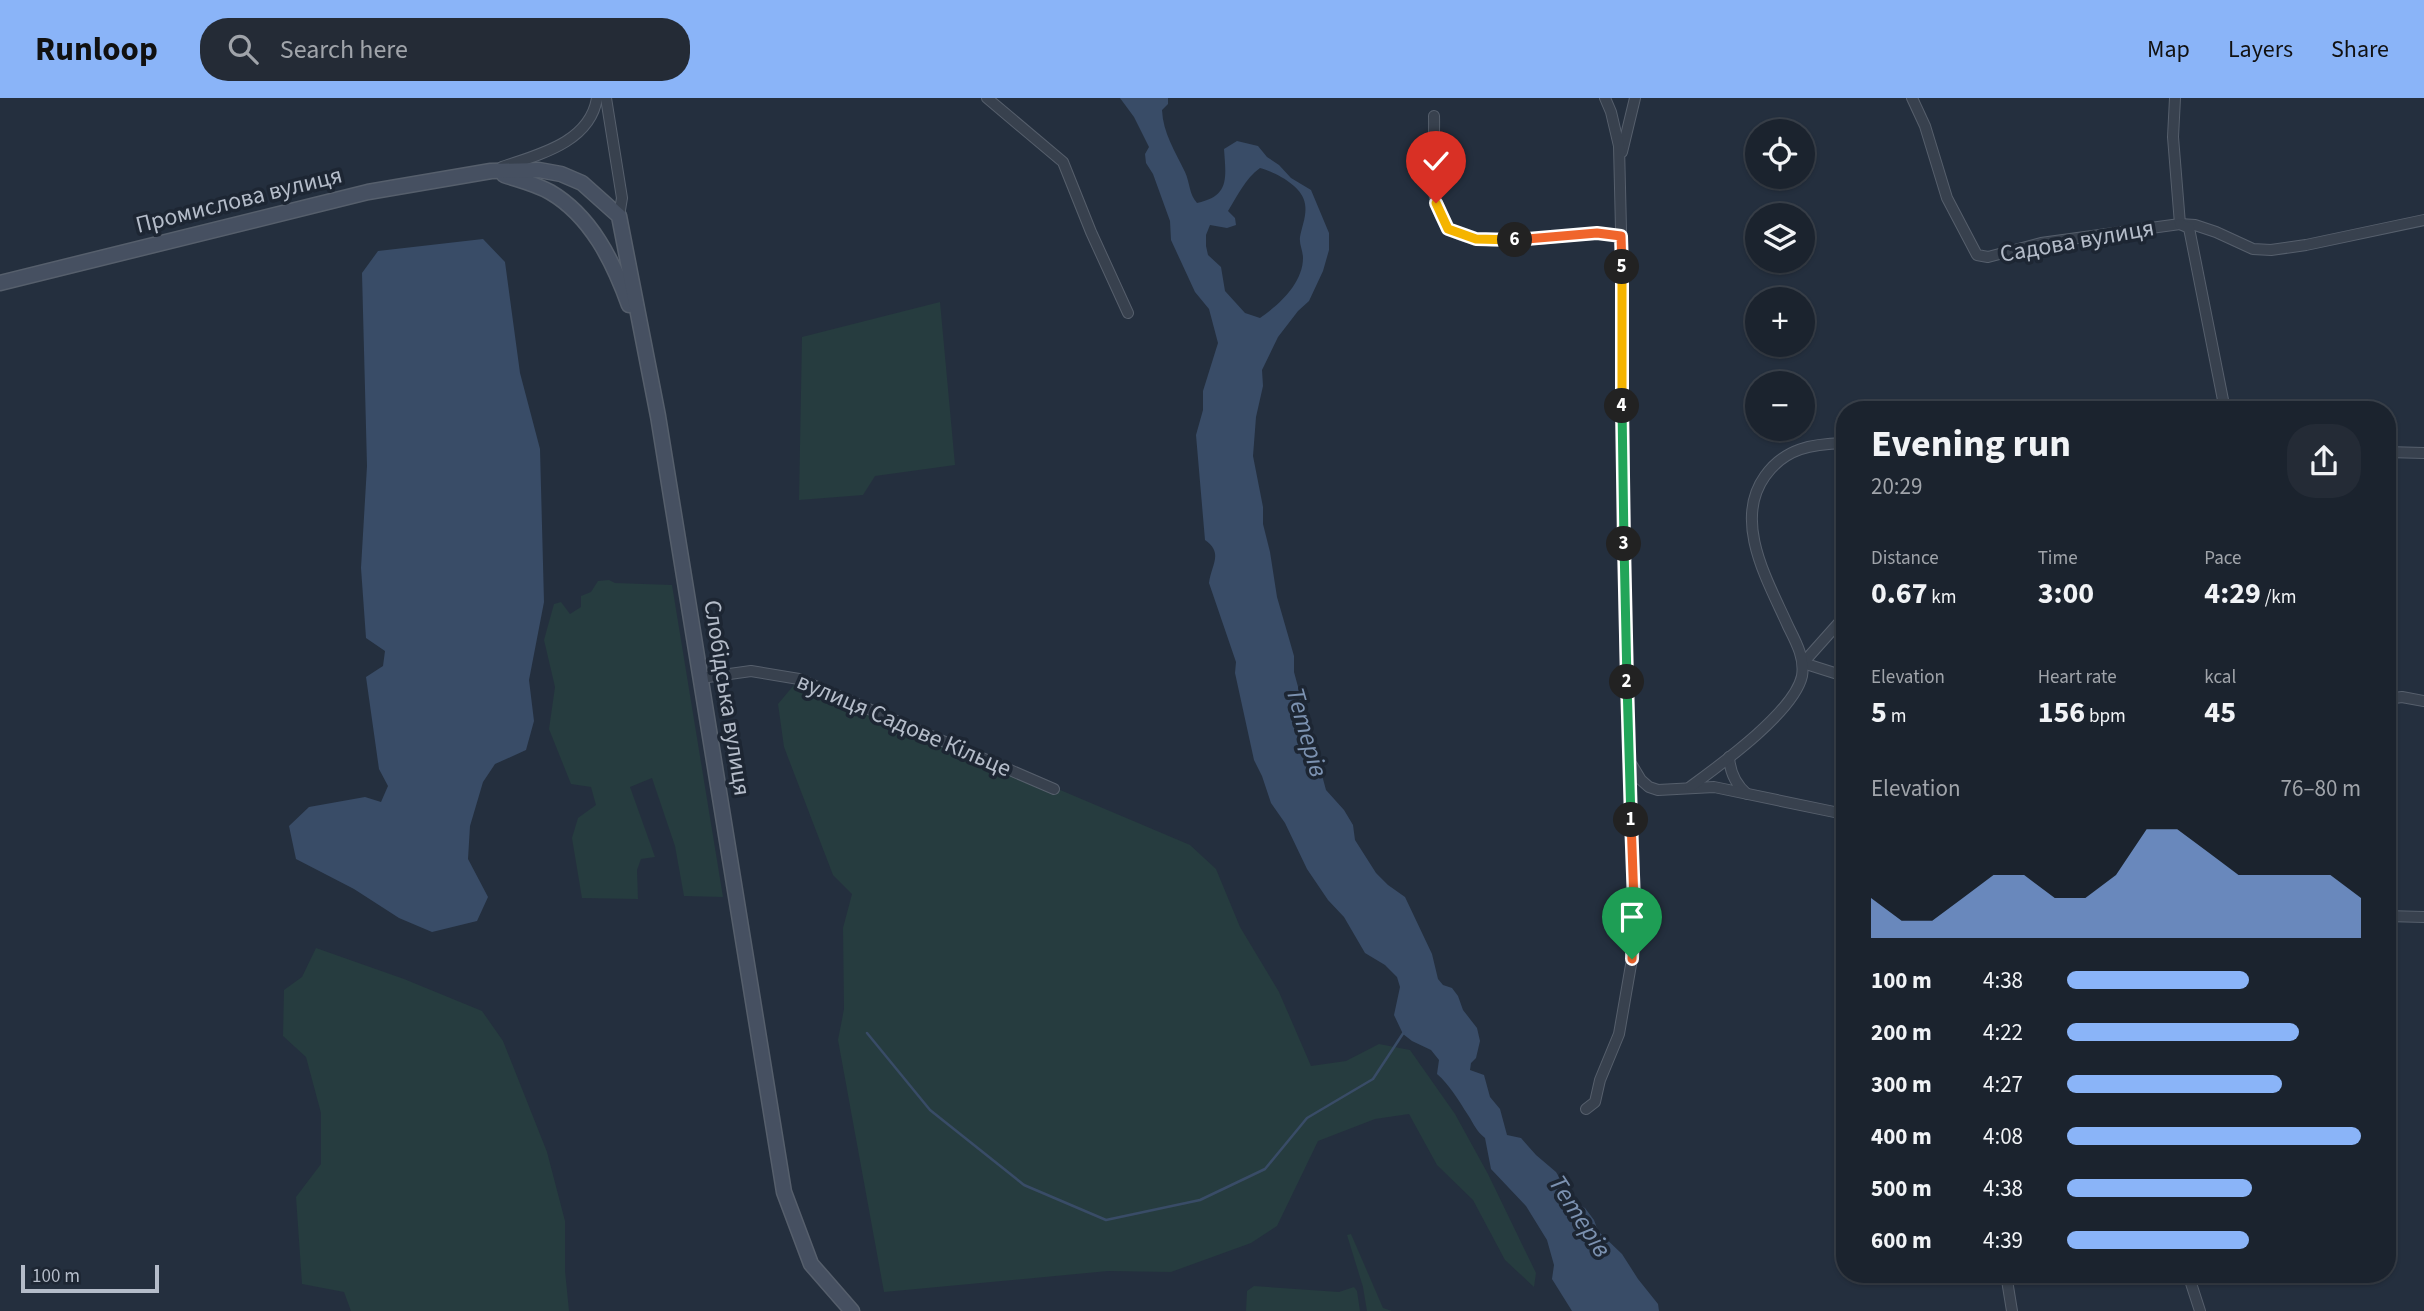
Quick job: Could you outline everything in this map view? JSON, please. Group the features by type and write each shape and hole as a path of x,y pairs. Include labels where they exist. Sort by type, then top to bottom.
{"street":[{"path":"491,171 565,143 585,125 597,98"},
{"path":"606,98 622,198 619,216"},
{"path":"987,98 1062,162 1128,313"},
{"path":"1586,1109 1595,1102 1600,1080 1619,1034 1632,959 1634,902 1622,461 1619,146 1605,98"},
{"path":"1619,162 1635,98"},
{"name":"Садова вулиця","path":"1912,98 1925,126 1944,190 1977,255 1988,257 2041,243 2180,224"},
{"path":"2175,98 2173,137 2180,224"},
{"path":"1434,116 1434,193 1439,213 1448,229 1468,237 1491,239 1535,239 1597,233 1621,236"},
{"path":"491,171 539,170 561,174 582,183 619,216"},
{"path":"491,171 549,192 587,224 614,268 647,359"},
{"name":"Промислова вулиця","path":"0,283 368,191 491,171"},
{"name":"Слобідська вулиця","path":"619,216 658,416 784,1192 811,1264 852,1311"},
{"path":"2180,224 2195,225 2252,248 2271,250 2424,220"},
{"path":"2180,224 2189,228 2197,260 2223,401"},
{"path":"1690,787 1778,714 1793,696 1801,679 1803,663 1759,562 1754,540 1754,497 1763,478 1773,465 1786,455 1799,448 1836,444"},
{"path":"2396,452 2424,453"},
{"path":"1803,663 1836,626"},
{"path":"1803,663 1836,673"},
{"name":"вулиця Садове Кільце","path":"701,678 751,671 799,679 1054,789"},
{"path":"2396,698 2424,701"},
{"path":"1729,757 1734,778 1747,794"},
{"path":"1630,759 1636,773 1649,787 1667,790 1714,787 1836,812"},
{"path":"2396,916 2424,916"},
{"path":"2007,1283 2012,1311"},
{"path":"2191,1283 2200,1311"}],"green space":[{"path":"940,302 955,465 875,476 863,495 799,500 802,337"},
{"path":"609,580 615,583 672,585 723,897 684,896 675,846 652,778 630,787 655,857 641,859 637,870 638,899 582,898 572,838 578,818 596,805 591,787 571,784 549,729 555,687 544,640 554,604 561,602 570,614 581,607 581,596 591,592 598,581"},
{"path":"799,679 1190,845 1216,869 1240,927 1279,992 1311,1066 1346,1061 1379,1044 1410,1050 1455,1114 1488,1174 1536,1273 1534,1287 1505,1260 1473,1200 1437,1165 1409,1114 1375,1119 1318,1141 1277,1226 1251,1243 1171,1272 1108,1271 884,1292 838,1040 844,1009 843,928 852,894 833,875 784,747 778,704"},
{"path":"316,948 404,979 482,1011 503,1041 547,1152 565,1221 565,1271 569,1311 351,1311 344,1292 302,1284 296,1197 321,1164 321,1113 306,1057 283,1036 284,990 302,977"},
{"path":"1351,1234 1383,1308 1392,1311 1367,1311 1363,1287 1347,1235"},
{"path":"1254,1286 1339,1292 1354,1287 1360,1311 1246,1311 1247,1291"}],"water":[{"name":"Тетерів","path":"1120,98 1168,98 1168,104 1162,110 1165,126 1197,203 1208,200 1221,190 1225,177 1224,149 1237,141 1258,146 1291,178 1311,190 1329,233 1329,250 1309,301 1278,337 1262,370 1263,386 1256,417 1253,456 1277,597 1326,790 1344,810 1353,825 1355,840 1376,873 1405,897 1432,954 1438,979 1443,985 1452,988 1463,1010 1477,1028 1480,1041 1470,1070 1484,1075 1490,1097 1500,1109 1507,1135 1521,1138 1556,1172 1564,1185 1561,1190 1564,1198 1585,1208 1598,1231 1622,1254 1658,1304 1659,1311 1572,1311 1552,1279 1554,1265 1547,1240 1526,1206 1491,1169 1485,1138 1437,1074 1439,1060 1431,1050 1403,1034 1394,1015 1400,987 1397,977 1385,965 1365,953 1344,917 1328,900 1307,869 1285,823 1271,803 1254,760 1235,673 1236,662 1209,583 1215,555 1211,545 1205,540 1196,435 1203,410 1203,391 1218,343 1209,309 1195,292 1171,240 1170,221 1153,174 1146,163 1145,154 1149,147 1134,117","holes":["1260,168 1280,176 1299,191 1303,197 1305,212 1300,237 1303,258 1299,276 1282,300 1260,318 1245,313 1225,291 1221,267 1208,255 1206,235 1210,225 1227,228 1236,225 1235,218 1228,211 1250,177"]},
{"path":"483,239 505,262 520,373 540,449 544,602 529,680 534,721 526,750 495,764 483,782 470,826 468,859 488,897 477,921 432,932 399,918 354,889 296,859 289,826 309,807 365,797 381,802 388,786 379,769 366,677 383,666 385,651 366,638 361,568 367,466 362,273 378,251"}],"waterway":[{"path":"867,1033 930,1110 1024,1185 1106,1220 1200,1200 1265,1169 1307,1118 1373,1079 1404,1032"}],"route":[{"path":"1436,203 1448,229 1476,239 1535,239 1597,233 1621,236 1625,633 1634,902 1632,959"}]}
